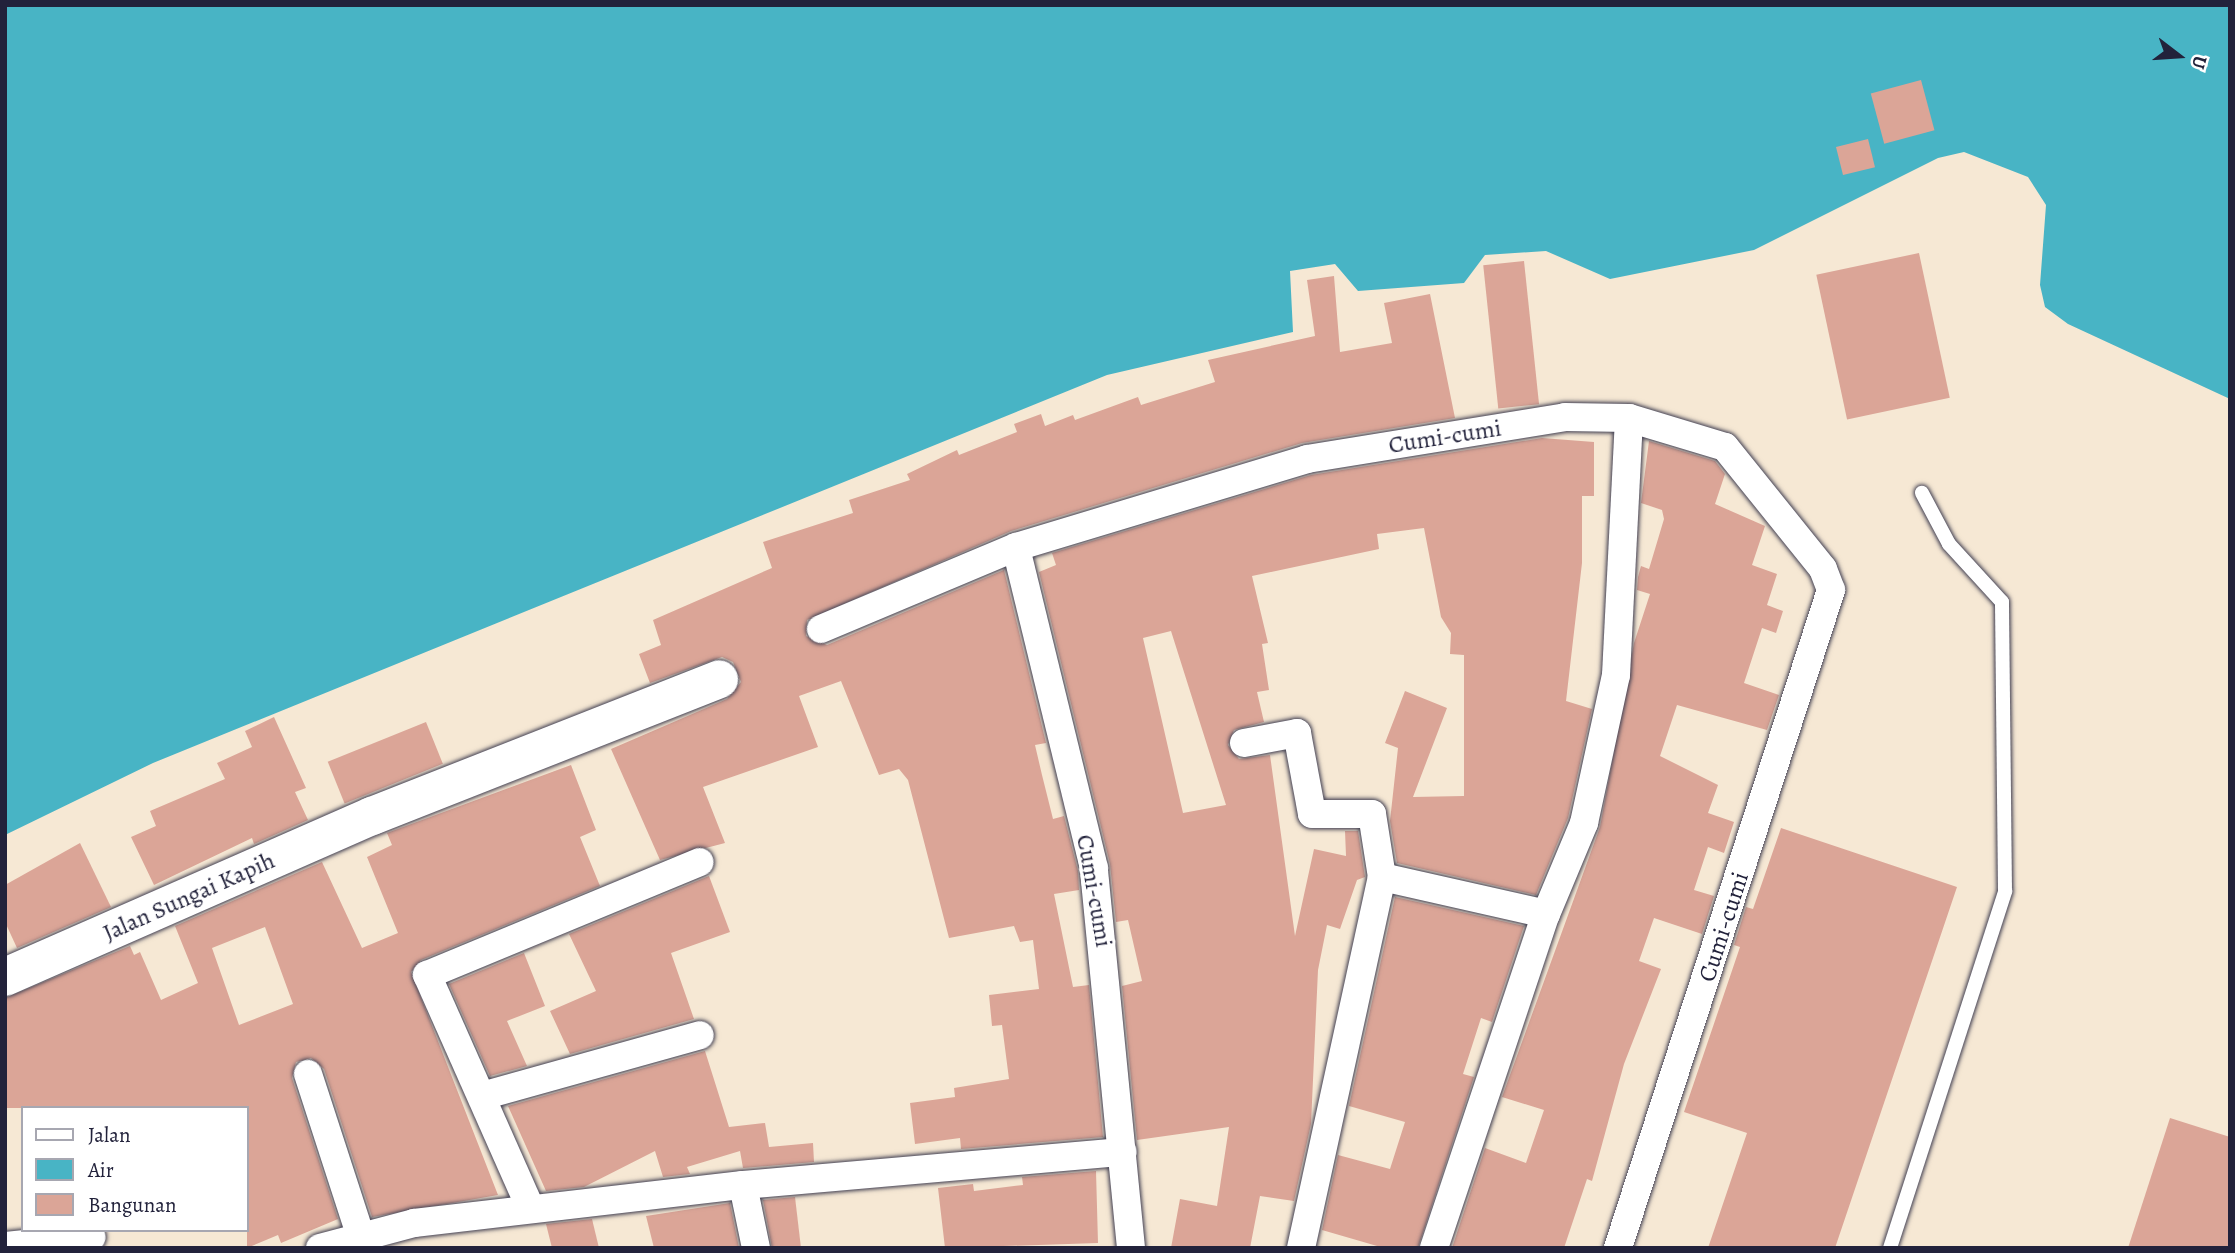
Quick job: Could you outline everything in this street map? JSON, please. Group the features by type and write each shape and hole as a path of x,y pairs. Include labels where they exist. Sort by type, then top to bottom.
{"street":[{"name":"Cumi-cumi","path":"1131,1248 1094,868 1016,547 1307,459 1565,417 1629,418 1725,447 1823,569 1831,590 1618,1248"},
{"path":"1434,1248 1546,914 1584,823 1616,676 1629,418"},
{"path":"821,629 1016,547"},
{"name":"Jalan Sungai Kapih","path":"5,978 372,816 719,679"},
{"path":"1244,743 1297,733 1312,814 1372,814 1382,877 1301,1248"},
{"path":"530,1207 427,975 700,862"},
{"path":"1382,877 1546,914"},
{"path":"482,1096 699,1035"},
{"path":"308,1074 360,1234"},
{"path":"320,1248 360,1234 530,1207 743,1185 1123,1153"},
{"path":"743,1185 756,1248"},
{"path":"5,1246 93,1238"}],"lane":[{"path":"1890,1248 2005,891 2002,602 1950,544 1922,494"}],"water":[{"path":"5,5 2230,5 2230,399 2068,324 2045,307 2040,285 2046,205 2028,177 1964,152 1938,158 1754,250 1610,279 1546,251 1485,255 1464,283 1358,291 1335,264 1290,271 1293,332 1107,375 153,763 5,835"}],"building":[{"path":"1921,80 1934,130 1884,144 1871,93"},
{"path":"1868,139 1875,167 1843,175 1836,147"},
{"path":"1919,253 1950,398 1847,420 1816,275"},
{"path":"1524,261 1539,404 1498,408 1483,265"},
{"path":"1334,276 1340,352 1392,343 1384,303 1430,294 1455,418 1302,443 1011,531 807,620 806,636 827,645 1004,570 1046,743 1035,745 1042,775 1053,819 1064,816 1078,871 1079,890 1054,894 1073,987 1089,985 1103,1137 961,1149 960,1138 915,1144 910,1103 955,1097 954,1088 1009,1079 1002,1025 992,1026 989,995 1039,989 1033,940 1020,942 1014,926 949,938 908,780 899,769 879,775 841,681 799,696 818,747 703,787 725,843 660,860 611,749 727,699 741,682 733,662 722,657 650,683 639,654 661,645 653,620 772,568 763,542 853,513 849,500 910,480 907,474 957,450 959,455 1017,432 1014,424 1041,414 1045,426 1073,415 1075,420 1138,397 1141,405 1215,382 1208,360 1315,336 1307,280"},
{"path":"1542,438 1594,442 1594,496 1582,496 1582,563 1566,701 1592,709 1568,818 1536,895 1397,863 1390,821 1398,748 1385,743 1405,691 1447,708 1413,797 1464,796 1464,655 1450,654 1451,633 1441,617 1424,528 1377,534 1379,549 1252,576 1268,643 1262,644 1269,690 1257,692 1264,722 1234,730 1228,745 1239,759 1270,755 1295,936 1314,849 1346,856 1345,831 1358,831 1365,877 1357,880 1340,929 1327,925 1318,970 1311,1124 1294,1201 1260,1196 1250,1248 1171,1248 1180,1199 1217,1206 1229,1127 1137,1140 1122,986 1142,981 1128,920 1116,922 1110,864 1039,572 1056,565 1052,553 1311,475","holes":["1171,631 1226,805 1183,813 1143,638"]},
{"path":"1649,441 1715,461 1725,474 1715,504 1765,526 1752,565 1777,574 1767,605 1783,611 1776,633 1762,628 1744,683 1779,695 1767,730 1677,705 1660,756 1718,785 1708,813 1734,822 1724,853 1708,847 1694,890 1714,896 1702,934 1654,918 1639,961 1661,969 1624,1064 1592,1181 1587,1179 1564,1248 1452,1248 1485,1148 1526,1163 1544,1110 1502,1097 1600,827 1634,643 1650,594 1637,590 1638,577 1641,566 1649,569 1664,519 1662,510 1641,503"},
{"path":"274,717 306,788 295,792 308,820 254,844 252,838 154,885 131,837 156,826 150,811 225,779 217,763 252,747 245,731"},
{"path":"426,722 443,764 345,803 328,762"},
{"path":"571,765 596,830 580,837 600,886 421,960 411,972 498,1195 372,1217 324,1069 311,1058 296,1062 292,1078 338,1219 281,1243 278,1235 247,1248 248,1106 5,1108 5,998 130,946 134,955 140,952 161,1000 198,983 175,926 322,862 362,948 398,933 367,857 392,845 387,833","holes":["265,927 293,1004 239,1025 212,948"]},
{"path":"1781,828 1957,887 1835,1248 1708,1248 1747,1133 1684,1112 1740,947 1734,945 1746,907 1753,909"},
{"path":"80,843 111,907 17,948 5,922 5,885"},
{"path":"709,876 730,932 671,953 694,1019 570,1054 550,1011 596,991 569,934"},
{"path":"1395,897 1524,926 1492,1022 1481,1018 1463,1074 1474,1077 1418,1248 1384,1248 1322,1230 1338,1155 1390,1169 1405,1122 1349,1106"},
{"path":"524,953 545,1006 507,1021 527,1066 490,1076 449,984"},
{"path":"705,1051 729,1127 765,1123 769,1147 813,1143 814,1162 743,1168 740,1151 687,1167 690,1174 663,1177 655,1151 584,1187 546,1191 508,1106"},
{"path":"2170,1118 2230,1137 2230,1248 2128,1248"},
{"path":"1096,1171 1098,1243 945,1248 938,1188 973,1184 974,1191 1023,1185 1022,1177"},
{"path":"795,1197 801,1248 772,1248 763,1200"},
{"path":"730,1203 739,1248 654,1248 646,1216"},
{"path":"592,1219 599,1248 552,1248 546,1224"}]}
